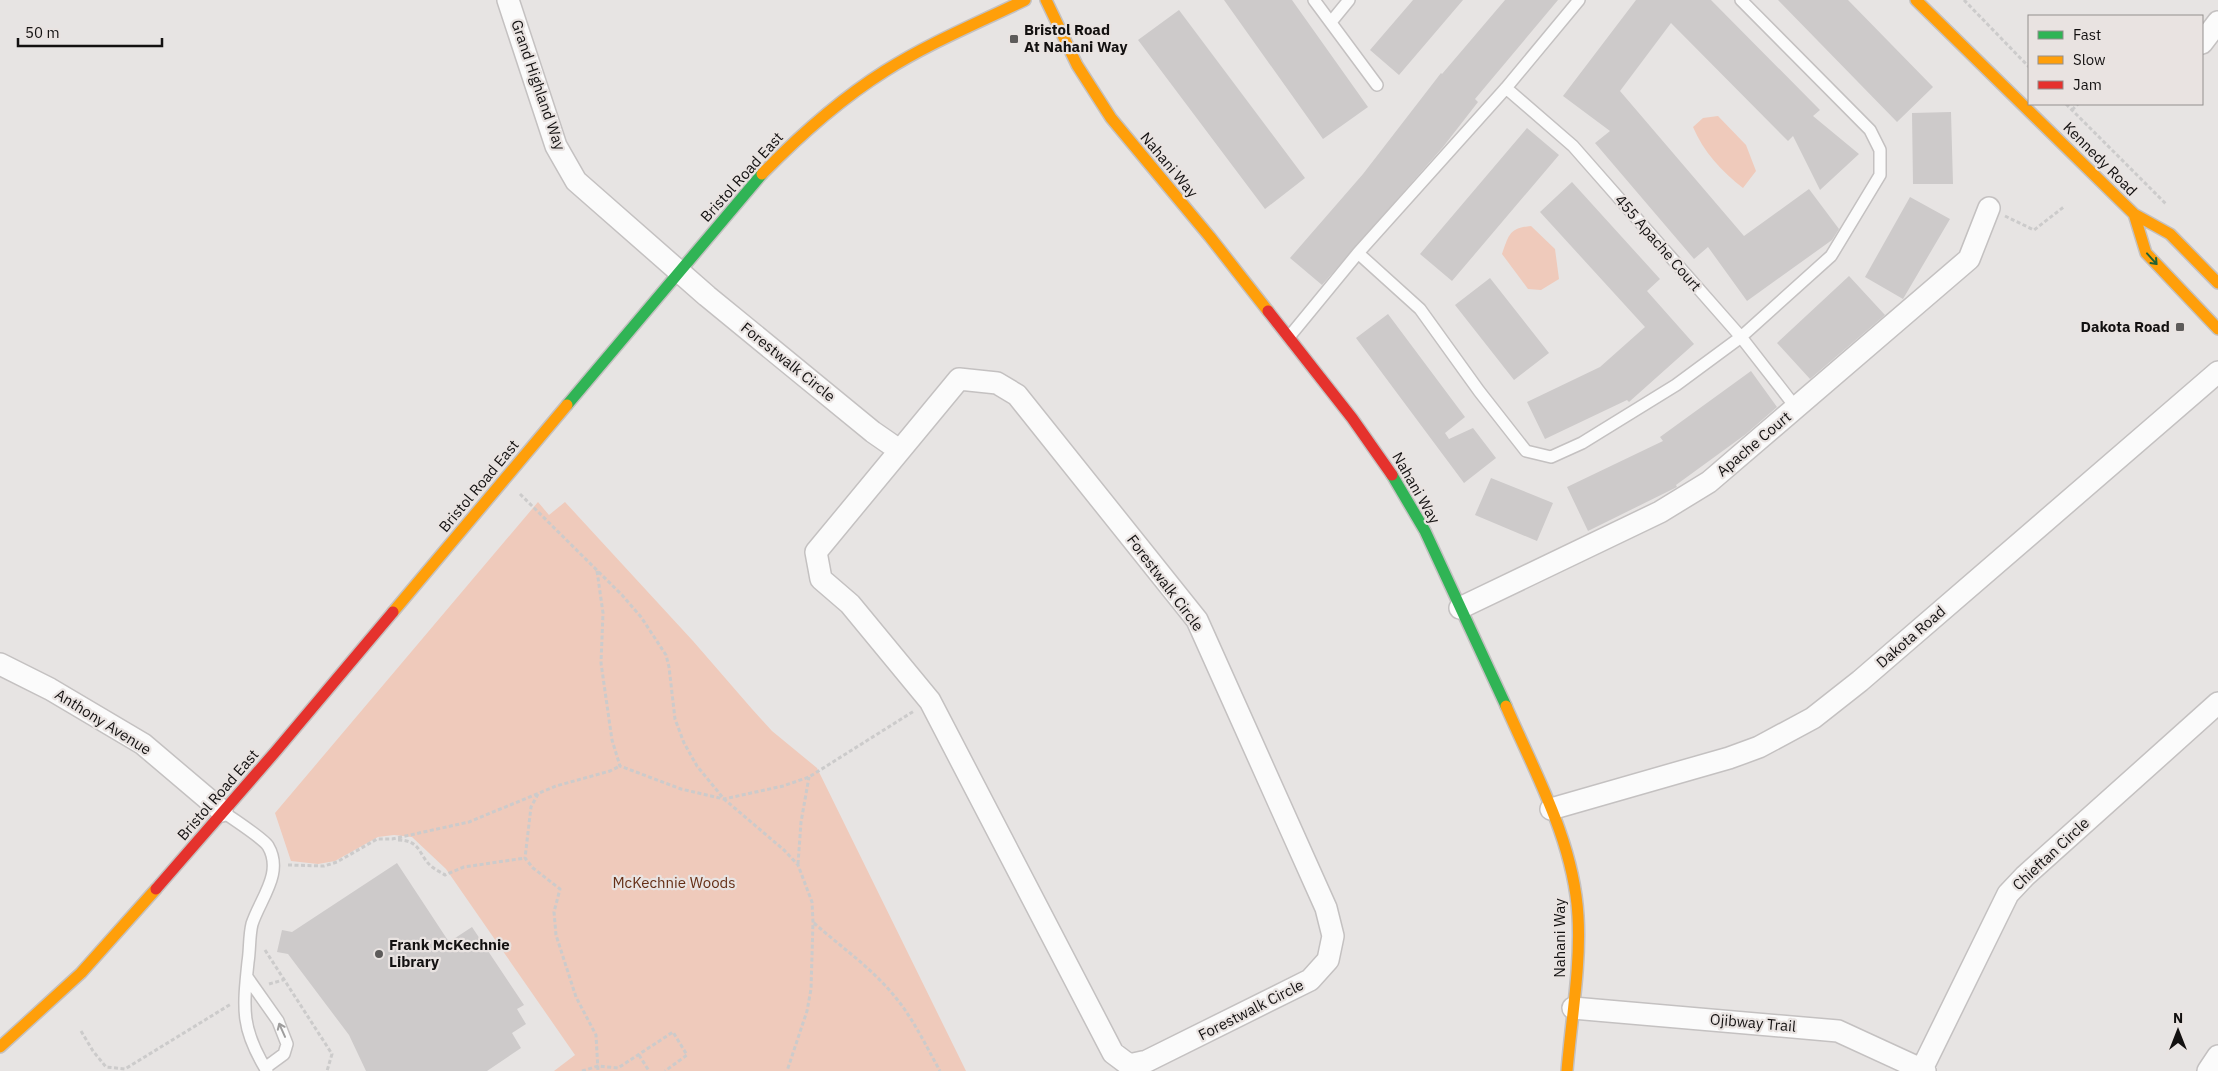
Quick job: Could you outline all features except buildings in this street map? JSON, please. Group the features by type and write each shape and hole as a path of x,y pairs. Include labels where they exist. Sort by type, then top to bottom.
{"street":[{"name":"Grand Highland Way","path":"508,0 556,146 576,181 679,272"},
{"name":"Bristol Road East","path":"0,1047 46,1007 91,963 276,751 753,183 780,155 820,118 907,58 1025,0"},
{"name":"Nahani Way","path":"1046,0 1077,65 1111,118 1210,237 1352,418 1391,473 1424,531 1565,843 1574,880 1578,916 1577,955 1568,1071"},
{"name":"Kennedy Road","path":"1916,0 2134,214 2170,234 2218,284"},
{"path":"2203,42 2218,22"},
{"name":"Apache Court","path":"1460,608 1678,502 1710,482 1969,259 1989,208"},
{"name":"Kennedy Road","path":"2134,214 2146,253 2218,329"},
{"name":"Forestwalk Circle","path":"679,272 873,432 899,450"},
{"name":"Dakota Road","path":"1551,809 1729,758 1768,743 1813,718 1860,681 2218,372"},
{"name":"Forestwalk Circle","path":"959,380 997,383 1017,396 1197,620 1326,908 1332,936 1328,960 1310,980 1147,1062 1129,1065 1113,1054 930,701 850,604 821,579 816,552 899,450 959,380"},
{"name":"Anthony Avenue","path":"0,664 50,690 143,744 222,811"},
{"name":"Chieftan Circle","path":"1923,1070 2008,894 2025,876 2218,703"},
{"name":"Ojibway Trail","path":"1573,1008 1838,1031 1923,1070"},
{"path":"2208,1071 2218,1056"}],"lane":[{"path":"1314,0 1377,85"},
{"path":"1331,22 1349,0"},
{"path":"1289,337 1358,253 1506,88 1579,0"},
{"path":"1358,253 1420,309 1479,391 1526,451 1551,457 1582,443 1676,385 1741,337 1830,256 1880,175 1880,150 1870,130 1741,0"},
{"name":"455 Apache Court","path":"1506,88 1573,146 1741,337 1797,409"},
{"path":"222,811 267,845 273,864 270,884 252,925 247,977 250,992 245,1022 253,1049 266,1069 284,1054 288,1044 278,1021 250,992"}],"path":[{"path":"1964,0 2028,66"},
{"path":"2067,105 2171,209"},
{"path":"2072,110 2077,105"},
{"path":"1989,208 2034,230 2066,206"},
{"path":"505,479 641,618 662,648 669,667 675,718 684,743 704,777 724,798 784,850 798,865 812,902 811,989 807,1011 788,1071"},
{"path":"596,570 603,613 601,663 612,740 620,766"},
{"path":"392,840 469,822 556,786 610,771 620,766 681,789 724,798 783,786 809,777 930,701"},
{"path":"798,865 801,822 809,777"},
{"path":"538,793 531,806 525,858 533,868 560,889 554,912 556,935 576,997 596,1035 598,1071"},
{"path":"285,865 324,866 337,862 377,839 408,840 423,853 430,865 445,875 464,867 525,858"},
{"path":"813,922 873,974 895,997 913,1022 940,1071"},
{"path":"265,943 265,952 332,1054 327,1071"},
{"path":"81,1031 93,1051 106,1067 125,1070 250,992 283,980"},
{"path":"582,1071 598,1066 618,1068 673,1032 687,1055 668,1070"},
{"path":"639,1055 649,1071"}],"green space":[{"path":"1718,116 1746,145 1756,171 1743,188 1714,160 1702,144 1693,127 1703,118"},
{"path":"1531,226 1555,249 1559,279 1541,290 1528,289 1502,254 1506,242 1514,231"},
{"name":"McKechnie Woods","path":"538,502 549,515 565,502 693,641 772,731 817,768 966,1071 554,1071 575,1055 446,869 412,837 394,835 378,837 335,861 318,864 291,861 275,813"}],"traffic: fast":[{"path":"567,405 762,174"},
{"path":"1392,475 1425,531 1506,706"}],"traffic: slow":[{"path":"762,174 820,119 868,82 919,51 1025,0"},
{"path":"1046,0 1077,65 1111,118 1210,237 1268,311"},
{"path":"1916,0 2134,214 2170,234 2218,283"},
{"path":"2134,214 2146,253 2218,329"},
{"path":"393,612 567,405"},
{"path":"1506,706 1551,808 1569,861 1575,888 1579,935 1567,1071"},
{"path":"0,1047 81,973 156,889"}],"traffic: jam":[{"path":"1268,311 1352,418 1392,475"},
{"path":"156,889 393,612"}],"place":[{"name":"Bristol Road At Nahani Way","path":"1014,39"},
{"name":"Dakota Road","path":"2180,327"},
{"name":"Frank McKechnie Library","path":"379,954"}]}
